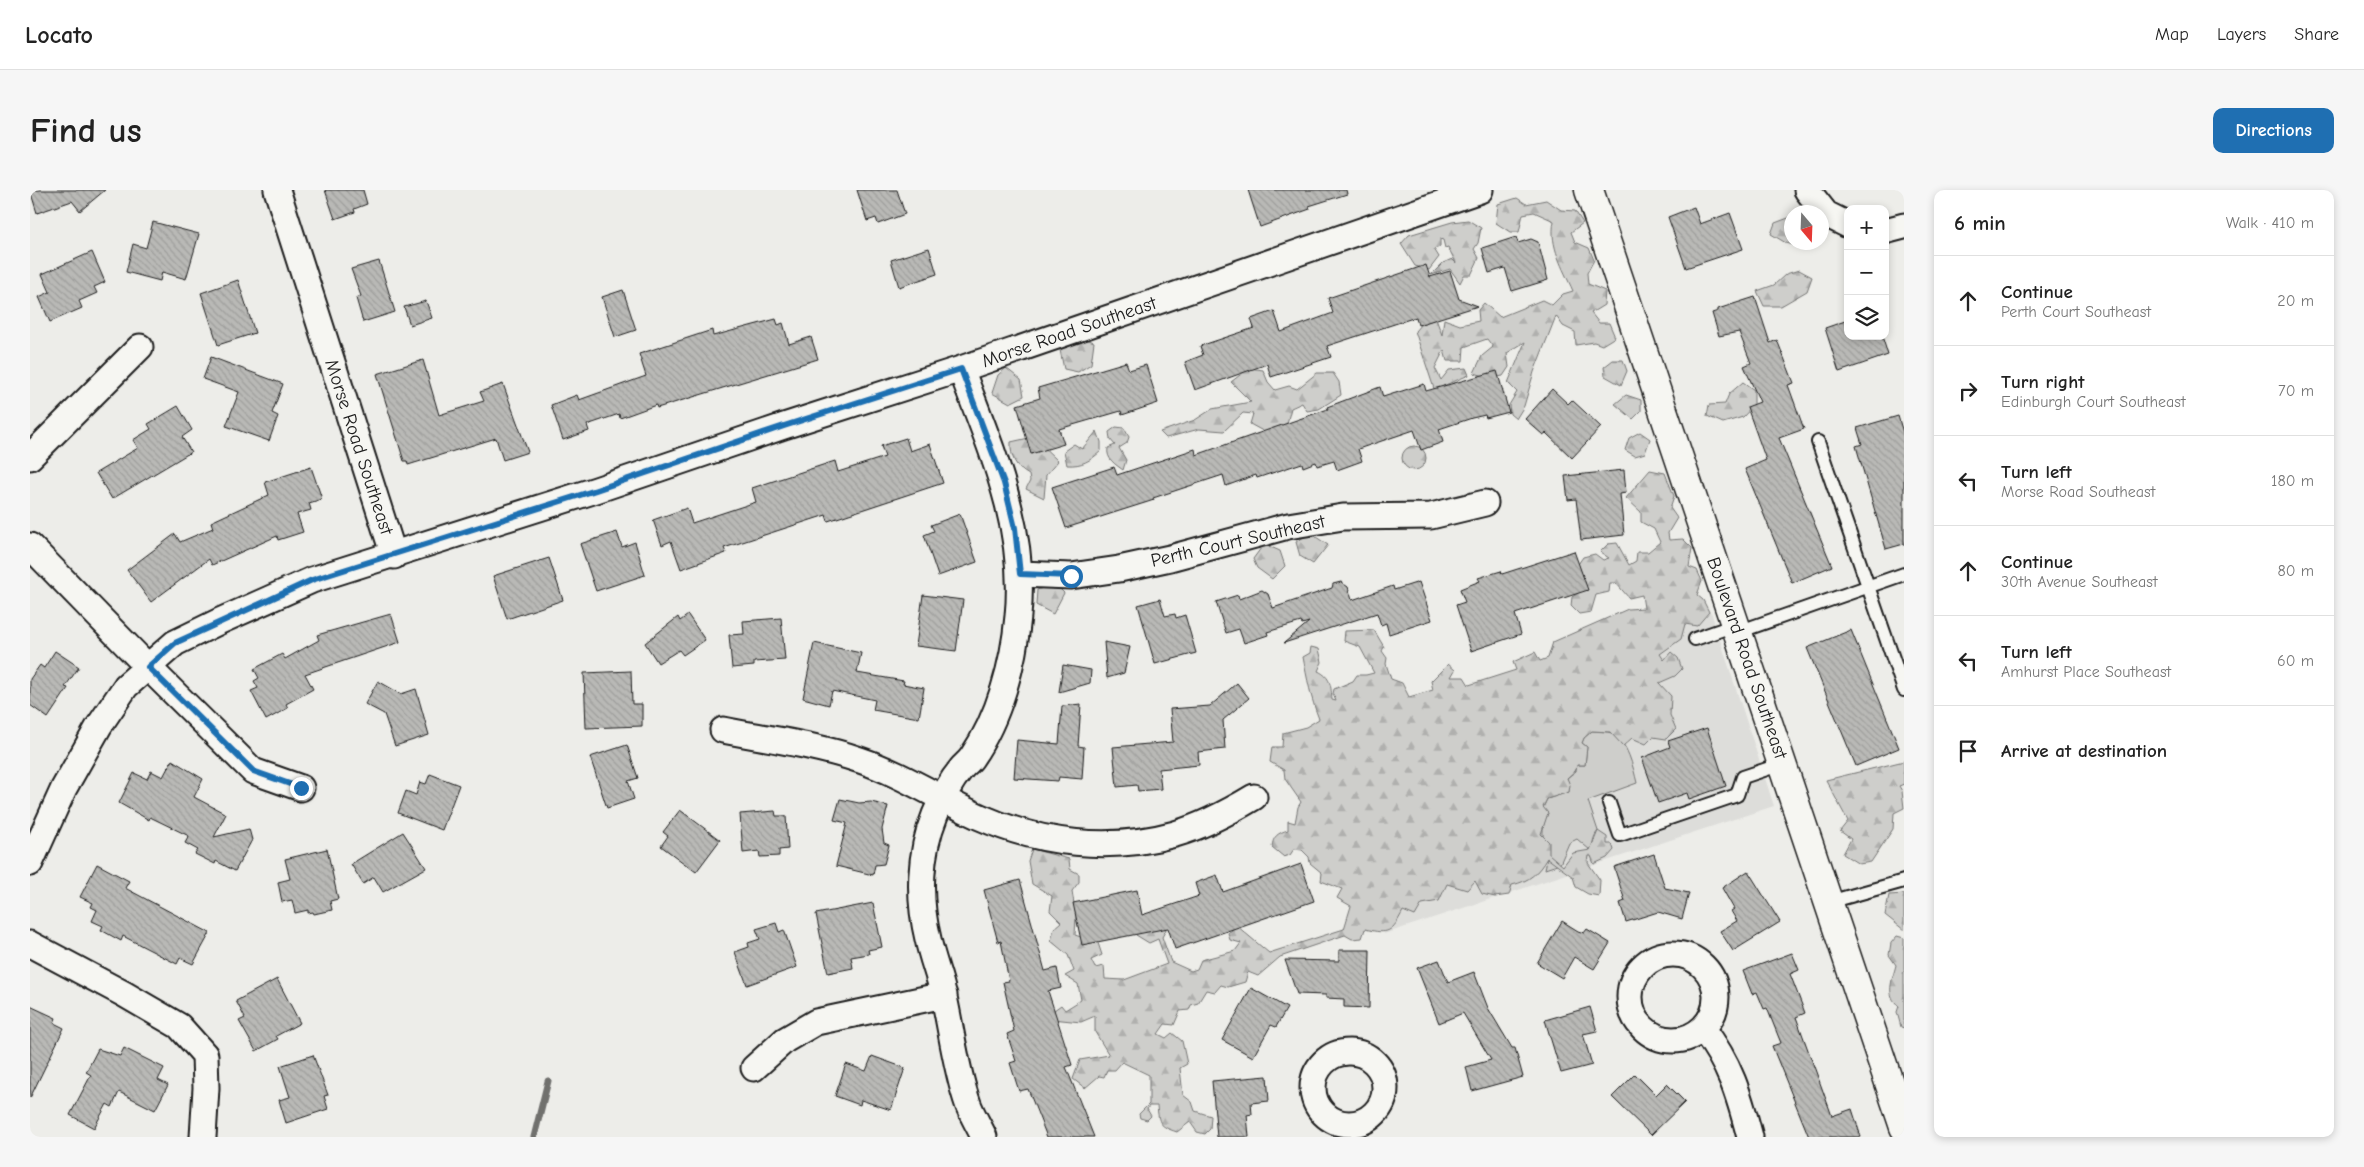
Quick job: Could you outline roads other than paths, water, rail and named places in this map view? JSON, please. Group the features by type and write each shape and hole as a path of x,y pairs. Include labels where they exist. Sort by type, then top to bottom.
{"street":[{"name":"Morse Road Southeast","path":"277,190 394,556 961,369 1480,190"},
{"name":"Boulevard Road Southeast","path":"1589,190 1904,1127"},
{"path":"1807,190 1826,214 1844,223"},
{"path":"1889,230 1904,226"},
{"path":"30,457 140,347"},
{"path":"961,369 1004,483 1015,528 1020,574 1018,615 1005,684 988,727 971,758 960,770 943,797 926,846 921,878 922,909 928,940 944,995 960,1076 969,1106 984,1137"},
{"name":"Perth Court Southeast","path":"1020,574 1071,576 1119,569 1170,558 1288,526 1343,517 1431,516 1485,503"},
{"path":"30,546 253,771 301,788"},
{"path":"30,863 64,788 98,726 126,686 175,643 312,580 394,556"},
{"path":"724,730 861,760 1004,827 1046,839 1089,844 1133,842 1175,834 1216,819 1254,798"},
{"path":"30,944 124,994 178,1026 205,1055 206,1088 203,1137"},
{"path":"754,1068 785,1040 816,1022 944,995"},
{"path":"1703,1029 1721,1053 1740,1099 1750,1137"}],"lane":[{"path":"1818,442 1904,690"},
{"path":"1695,639 1737,628 1904,574"},
{"path":"1609,803 1620,835 1737,795 1743,777 1782,764"},
{"path":"1829,902 1901,883"}],"waterway":[{"path":"534,1137 548,1081"}]}
